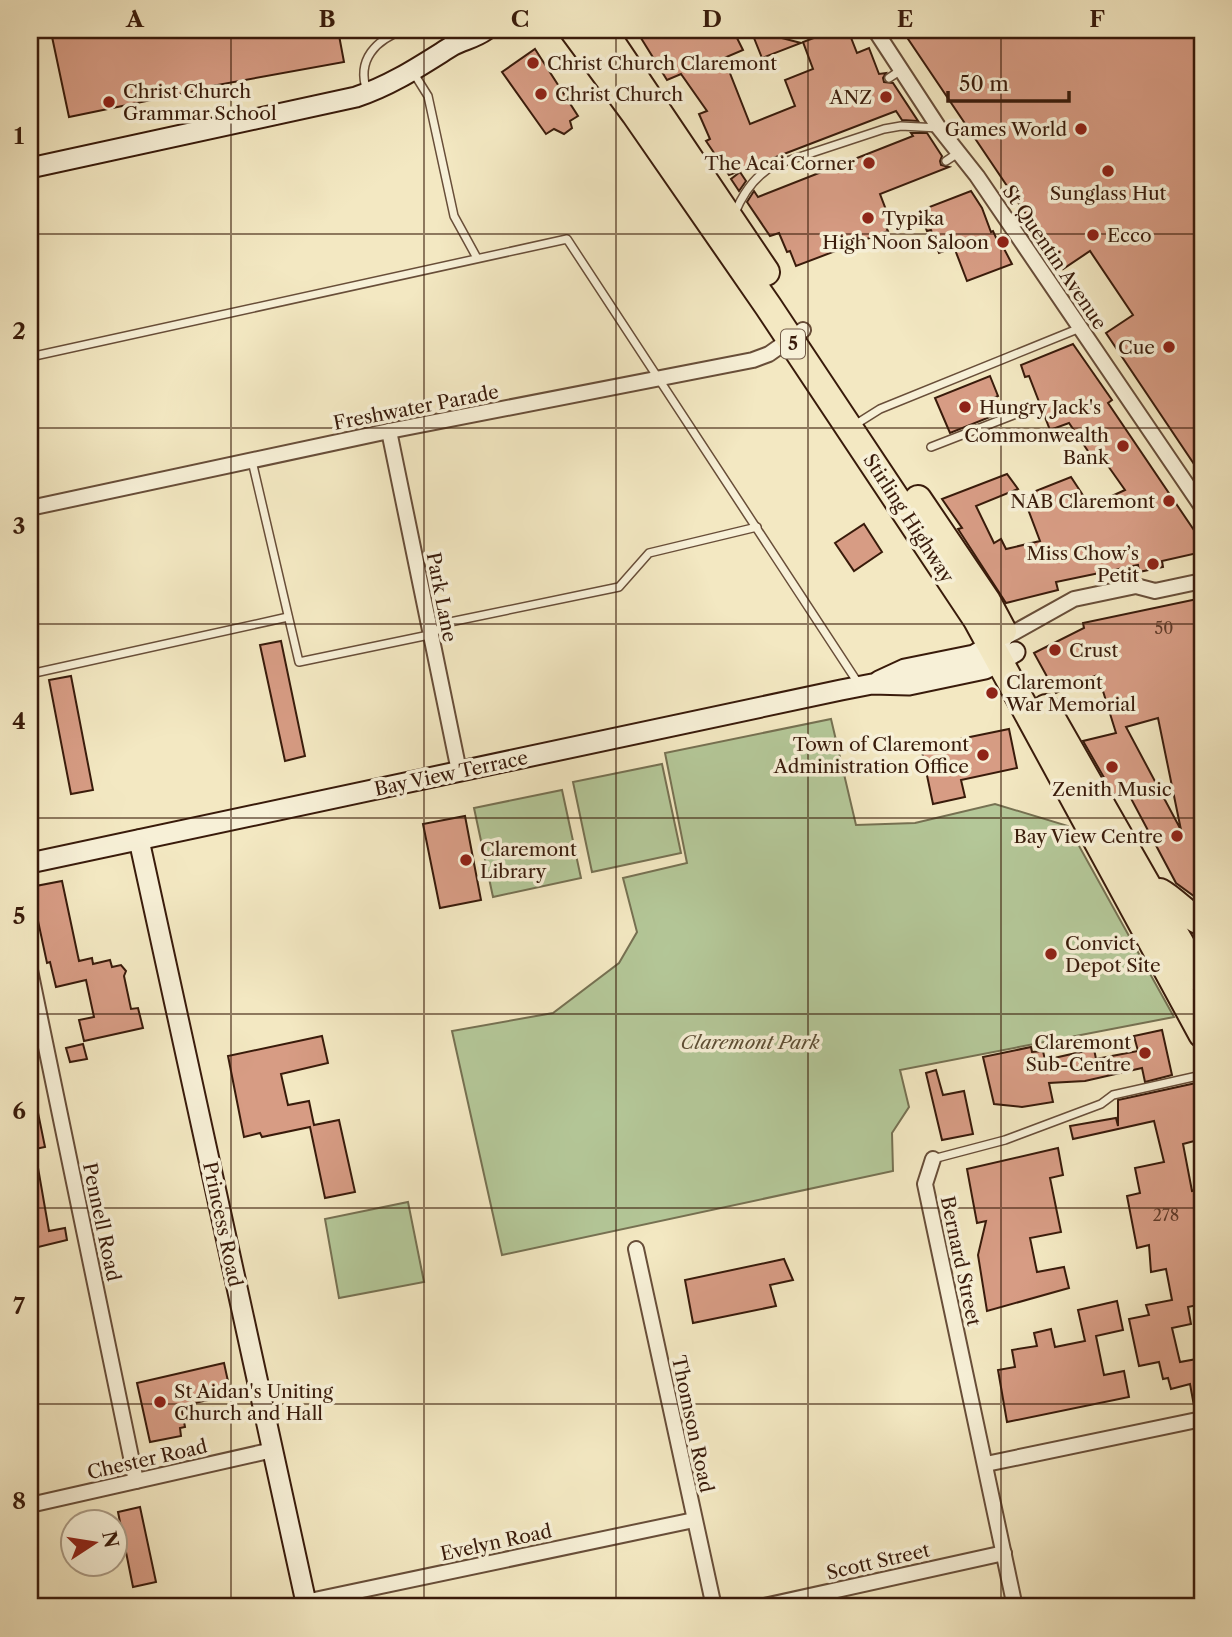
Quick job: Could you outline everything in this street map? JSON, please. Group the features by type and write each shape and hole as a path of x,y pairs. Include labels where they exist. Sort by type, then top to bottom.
{"highway":[{"name":"Stirling Highway","path":"573,30 797,334 857,424 987,601 1003,648 1190,968"},
{"name":"Stirling Highway","path":"603,30 732,220 797,334"},
{"name":"Stirling Highway","path":"1003,648 1149,886 1190,968 1202,1034"},
{"path":"1149,886 1171,898 1188,916 1202,922"}],"main road":[{"path":"30,168 325,105 367,93 413,72 460,37 478,37 486,30"},
{"name":"Bay View Terrace","path":"30,863 866,685 905,669 1003,648"},
{"name":"Princess Road","path":"139,840 306,1604"}],"street":[{"name":"St Quentin Avenue","path":"875,30 896,74 977,176 1202,507"},
{"name":"Freshwater Parade","path":"30,508 389,431 753,360 769,354 797,334"},
{"name":"Park Lane","path":"389,431 459,771"},
{"name":"Bay View Terrace","path":"1003,648 1074,599 1136,586 1155,591 1202,581"},
{"name":"Pennell Road","path":"30,970 136,1481"},
{"name":"Bernard Street","path":"933,1159 925,1185 1015,1607"},
{"name":"Thomson Road","path":"636,1249 714,1607"},
{"path":"986,1464 1202,1419"},
{"name":"Chester Road","path":"30,1505 273,1450"},
{"name":"Evelyn Road","path":"306,1604 694,1520"},
{"name":"Scott Street","path":"760,1607 1004,1553"}],"lane":[{"path":"367,93 363,80 364,70 372,51 381,40 405,30"},
{"path":"413,72 428,96 454,216 477,258"},
{"path":"732,220 755,180 764,170 775,165 884,129 940,128"},
{"path":"946,161 958,153"},
{"path":"30,357 567,239 757,527 866,685"},
{"path":"857,424 880,409 1080,328"},
{"path":"931,447 1016,414"},
{"path":"252,460 299,662 429,635 450,622 619,587 649,553 757,527"},
{"path":"30,674 288,617"},
{"name":"Bernard Street","path":"933,1159 1005,1140 1101,1104 1113,1096 1202,1075"}],"green space":[{"name":"Claremont Park","path":"831,719 856,825 915,823 995,804 1068,826 1174,1017 900,1070 909,1107 892,1133 893,1171 502,1255 452,1031 553,1013 619,963 637,932 623,878 687,863 665,753"},
{"path":"662,764 681,853 592,872 573,782"},
{"path":"562,790 581,878 493,897 474,808"},
{"path":"408,1202 424,1282 339,1298 325,1219"}],"building":[{"name":"Christ Church Grammar School","path":"338,30 344,62 195,89 69,117 51,32"},
{"path":"636,30 733,30 743,50 724,58 750,124 795,106 785,80 813,69 803,42 835,30 848,30 857,53 869,48 879,74 886,73 884,82 893,83 918,121 902,120 896,111 729,175 706,141 710,139 699,114 707,111 681,74 667,80"},
{"path":"902,30 1202,30 1202,476 1106,333 1133,315 1090,251 1063,269"},
{"path":"778,37 801,43 762,58 754,38"},
{"name":"Christ Church","path":"535,49 578,116 570,121 572,128 564,134 554,129 546,134 502,72"},
{"path":"911,133 927,133 942,156 941,165 949,167 880,194 891,223 885,225 888,231 796,266 779,233 770,236 747,202 754,191 758,197 913,136"},
{"path":"740,172 746,181 739,191 731,179"},
{"path":"971,191 982,208 991,232 993,231 998,242 1000,241 1012,264 967,281 954,247 939,253 931,230 927,231 919,211"},
{"path":"1073,344 1112,400 1108,403 1202,542 1202,552 1162,561 1163,567 1139,572 1138,565 1056,582 1058,590 1006,603 942,499 1007,474 1018,489 976,506 994,543 1001,539 1006,549 1040,541 1023,496 1071,477 1090,506 1125,490 1101,456 1094,460 1069,423 1050,430 1029,376 1025,377 1021,365"},
{"name":"Hungry Jack's","path":"990,376 998,396 989,400 995,415 950,433 935,398"},
{"path":"864,524 882,552 854,571 835,543"},
{"path":"1202,598 1202,902 1176,883 1126,789 1114,795 1083,741 1116,733 1098,675 1056,693 1034,653 1084,628 1083,623","holes":["1158,718 1181,830 1126,727"]},
{"path":"281,641 305,756 285,761 260,645"},
{"path":"71,676 93,790 71,794 49,680"},
{"path":"1009,729 1017,768 961,780 965,797 933,804 921,747"},
{"path":"465,816 481,900 440,908 423,824"},
{"path":"62,881 79,961 92,958 93,964 110,960 112,967 121,965 126,971 124,976 131,1009 138,1008 143,1028 84,1041 79,1020 94,1017 86,980 56,987 50,962 47,963 32,893 36,886"},
{"path":"1162,1030 1172,1075 1145,1082 1142,1068 1085,1081 1049,1083 1053,1102 1022,1107 994,1104 983,1057 1031,1047 1032,1052 1043,1051 1045,1060 1094,1049 1096,1059 1138,1051 1134,1036"},
{"path":"322,1036 328,1063 281,1074 288,1105 309,1101 314,1125 339,1120 355,1192 325,1198 310,1127 262,1137 260,1133 244,1137 228,1056"},
{"path":"83,1044 87,1059 70,1062 66,1048"},
{"path":"936,1070 943,1095 964,1091 973,1134 942,1140 926,1073"},
{"path":"1196,1083 1198,1093 1202,1093 1202,1139 1183,1144 1192,1191 1202,1189 1202,1304 1188,1307 1191,1324 1172,1328 1180,1362 1202,1358 1202,1410 1195,1411 1190,1384 1171,1389 1168,1378 1163,1379 1159,1362 1139,1366 1129,1319 1149,1315 1146,1305 1172,1300 1166,1269 1151,1272 1149,1245 1137,1248 1127,1196 1140,1193 1135,1168 1164,1162 1154,1121 1073,1139 1070,1126 1116,1118 1118,1126 1118,1100"},
{"path":"30,1103 36,1103 45,1147 30,1150"},
{"path":"1058,1148 1063,1175 1050,1178 1061,1232 1030,1238 1037,1272 1064,1267 1069,1288 987,1311 978,1255 986,1221 977,1223 967,1169"},
{"path":"30,1162 37,1162 49,1231 65,1228 67,1240 30,1249"},
{"path":"784,1259 793,1280 770,1285 776,1306 693,1323 685,1280"},
{"path":"1117,1301 1123,1330 1096,1336 1104,1375 1124,1371 1129,1397 1007,1422 998,1370 1015,1367 1012,1350 1037,1346 1034,1333 1051,1329 1055,1347 1085,1341 1078,1310"},
{"name":"St Aidan's Uniting Church and Hall","path":"224,1363 231,1395 181,1406 185,1427 180,1428 181,1436 150,1442 137,1383"},
{"path":"140,1507 156,1582 133,1587 130,1572 130,1509"}],"place":[{"name":"Christ Church Claremont","path":"533,63"},
{"name":"Christ Church","path":"541,94"},
{"name":"ANZ","path":"886,97"},
{"name":"Christ Church Grammar School","path":"109,102"},
{"name":"Games World","path":"1081,129"},
{"name":"The Acai Corner","path":"869,163"},
{"name":"Sunglass Hut","path":"1108,171"},
{"name":"Typika","path":"868,218"},
{"name":"Ecco","path":"1093,235"},
{"name":"High Noon Saloon","path":"1003,242"},
{"name":"Cue","path":"1169,347"},
{"name":"Hungry Jack's","path":"965,407"},
{"name":"Commonwealth Bank","path":"1123,446"},
{"name":"NAB Claremont","path":"1169,501"},
{"name":"Miss Chow’s Petit","path":"1153,564"},
{"name":"Crust","path":"1055,650"},
{"name":"Claremont War Memorial","path":"992,693"},
{"name":"Town of Claremont Administration Office","path":"983,755"},
{"name":"Zenith Music","path":"1112,767"},
{"name":"Bay View Centre","path":"1177,836"},
{"name":"Claremont Library","path":"466,860"},
{"name":"Convict Depot Site","path":"1051,954"},
{"name":"Claremont Sub-Centre","path":"1145,1053"},
{"name":"St Aidan's Uniting Church and Hall","path":"160,1402"}]}
